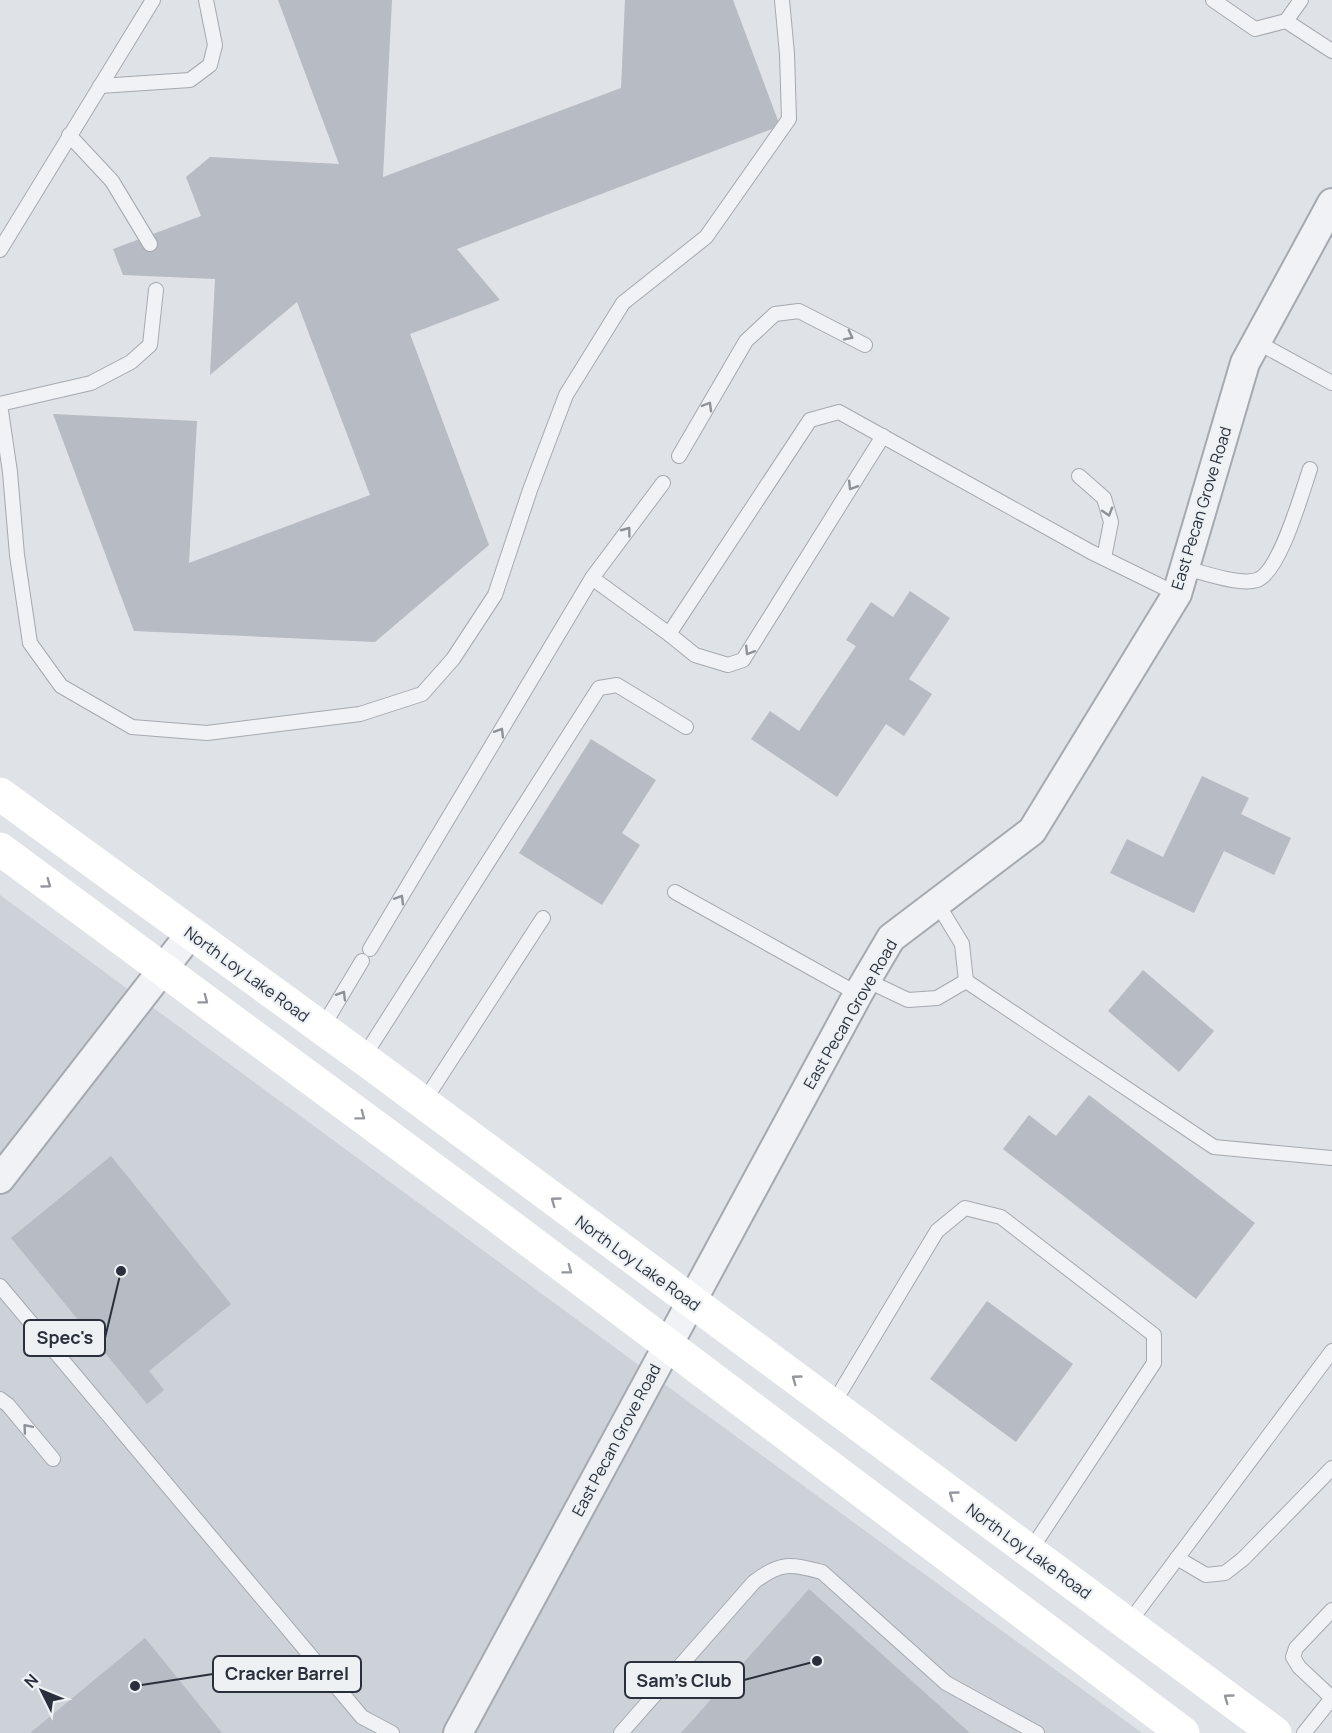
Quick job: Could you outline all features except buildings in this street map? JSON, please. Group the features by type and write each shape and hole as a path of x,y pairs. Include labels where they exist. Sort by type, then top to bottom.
{"main road":[{"name":"North Loy Lake Road","path":"0,794 423,1102 1275,1733"},
{"path":"0,849 668,1345 1182,1733"}],"street":[{"name":"East Pecan Grove Road","path":"458,1733 862,987 891,938 1032,831 1180,581 1245,363 1332,203"},
{"path":"0,1179 190,933"}],"lane":[{"path":"0,250 153,0"},
{"path":"100,86 190,80 210,65 215,45 206,0"},
{"path":"156,290 150,345 131,362 91,383 0,404 10,472 17,555 30,643 61,686 132,727 207,733 360,714 422,694 453,659 495,595 530,490 566,395 623,303 706,237 789,119 787,54 782,0"},
{"path":"1213,0 1255,29 1286,21 1301,0"},
{"path":"1286,21 1332,51"},
{"path":"69,135 112,181 150,244"},
{"path":"679,456 747,341 775,314 799,311 865,345"},
{"path":"1257,342 1332,382"},
{"path":"669,634 810,420 839,412 1104,558 1180,581 1244,582 1257,580 1264,576 1280,552 1310,469"},
{"path":"592,578 695,655 728,665 743,660 883,436"},
{"path":"1079,476 1104,498 1109,514 1111,522 1104,558"},
{"path":"370,949 592,578 663,483"},
{"path":"363,1058 599,688 617,685 686,727"},
{"path":"675,892 862,987 908,1000 937,998 966,981"},
{"path":"937,903 962,944 966,981"},
{"path":"423,1102 543,918"},
{"path":"322,1028 362,962"},
{"path":"966,981 1214,1147 1332,1158"},
{"path":"832,1406 936,1231 965,1208 1001,1217 1154,1335 1154,1364 1030,1551"},
{"path":"0,1286 362,1717 392,1733"},
{"path":"1128,1624 1332,1351"},
{"path":"0,1399 8,1405 53,1459"},
{"path":"1177,1558 1206,1575 1225,1573 1243,1559 1332,1468"},
{"path":"621,1733 754,1582 771,1569 796,1565 822,1572 946,1683 1037,1733"},
{"path":"1304,1733 1332,1698 1299,1667 1293,1657 1296,1648 1332,1610"}],"shaded area":[{"path":"0,895 697,1408 1142,1733 0,1733"}],"place":[{"name":"Spec's","path":"121,1271"},
{"name":"Sam's Club","path":"817,1661"},
{"name":"Cracker Barrel","path":"135,1686"}]}
